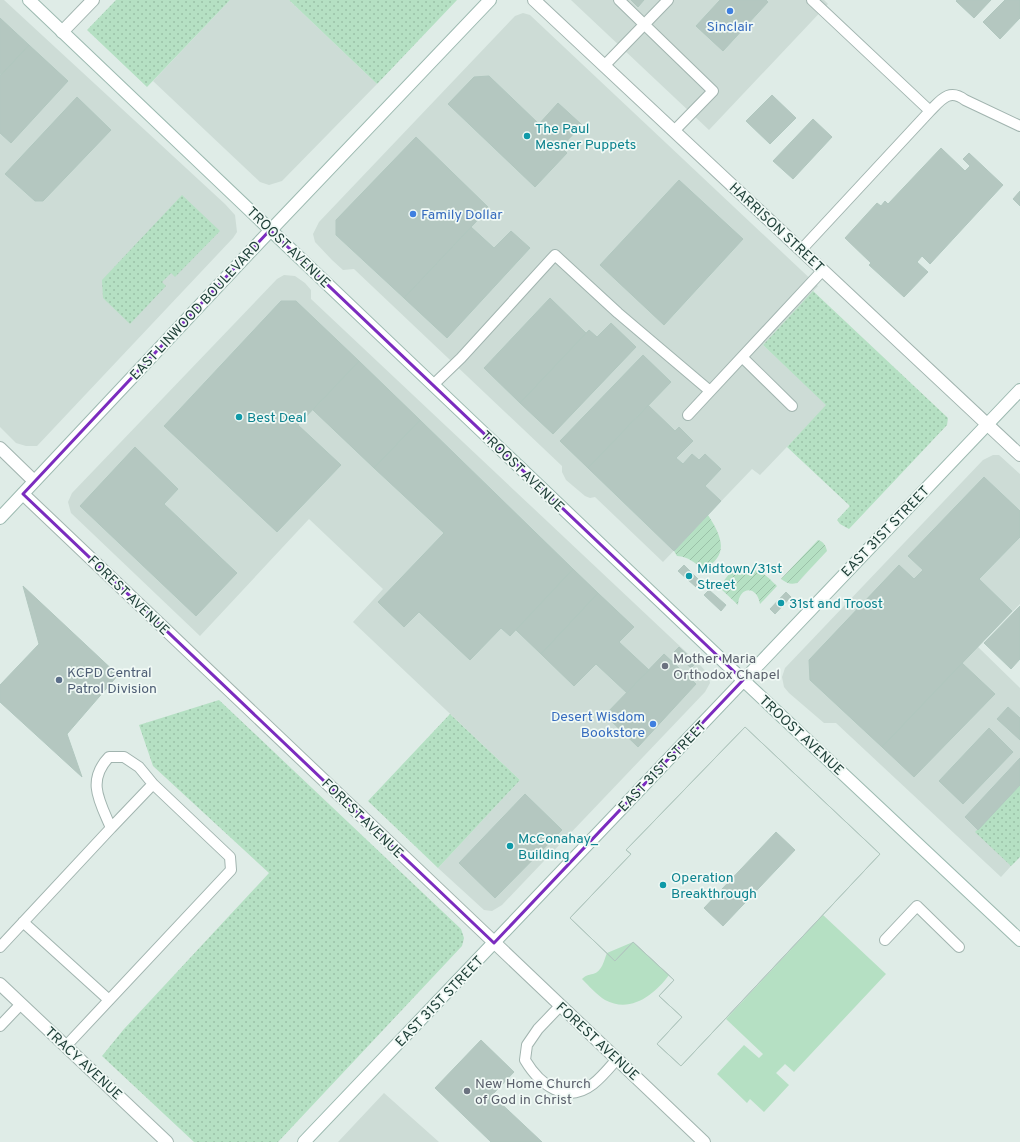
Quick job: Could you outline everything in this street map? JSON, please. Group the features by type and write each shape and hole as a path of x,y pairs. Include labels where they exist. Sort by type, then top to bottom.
{"main road":[{"name":"TROOST AVENUE","path":"29,0 743,680 1020,940"},
{"path":"62,32 93,0"},
{"name":"EAST LINWOOD BOULEVARD","path":"0,518 270,230 490,0"},
{"name":"HARRISON STREET","path":"534,0 1020,455"},
{"name":"EAST 31ST STREET","path":"304,1142 1020,390"},
{"path":"0,448 34,481"},
{"name":"FOREST AVENUE","path":"23,494 704,1142"},
{"name":"TRACY AVENUE","path":"0,984 168,1142"}],"lane":[{"path":"619,0 713,91 674,132"},
{"path":"604,66 668,0"},
{"path":"812,0 930,111"},
{"path":"801,250 943,97 954,95 960,96 965,100 1020,126"},
{"path":"434,385 461,358 555,255 618,313 710,391"},
{"path":"688,415 823,270"},
{"path":"742,357 792,406"},
{"path":"66,1046 230,870 230,857 153,784 139,767 124,757 109,757 101,765 96,783 99,800 111,828"},
{"path":"0,947 153,784"},
{"path":"885,940 917,906 959,947"},
{"path":"23,922 109,1000"},
{"path":"0,1026 21,1004"},
{"path":"560,1006 538,1029 527,1045 525,1060 530,1069 543,1082 555,1089 569,1094 583,1090 594,1084 617,1059"}],"highlighted area":[{"path":"270,230 743,680 494,943 23,494"}],"shaded area":[{"path":"0,0 4,0 225,204 235,215 237,232 37,446 26,446 16,443 0,427"},
{"path":"230,0 289,0 377,84 282,181 269,185 260,182 153,81"},
{"path":"571,0 824,0 828,4 709,130"},
{"path":"523,13 530,15 818,286 763,345 827,405 760,475 752,469 663,562 595,497 590,498 585,496 566,480 562,472 562,466 354,269 343,270 315,242 313,234 319,222 515,16"},
{"path":"284,275 295,276 305,283 311,290 311,299 708,674 710,683 705,692 502,905 492,911 484,910 438,868 520,780 353,622 383,589 309,519 200,636 71,513 68,502 72,493 277,279"},
{"path":"993,455 999,455 1020,474 1020,604 978,647 1020,688 1020,856 1001,877 836,723 824,723 789,693 784,687 782,677 785,668 983,460"},
{"path":"384,1093 439,1142 338,1142"}],"green space":[{"path":"116,0 230,0 147,87 87,30"},
{"path":"289,0 457,0 377,84"},
{"path":"182,195 220,231 175,277 171,273 162,282 166,286 130,324 103,298 102,280"},
{"path":"813,291 948,418 947,425 849,529 840,524 837,520 850,506 787,447 826,405 763,345"},
{"path":"708,515 717,531 721,545 717,558 712,564 703,570 694,562 677,556 674,551"},
{"path":"818,540 824,544 827,551 797,583 792,584 781,579"},
{"path":"744,567 754,569 762,573 777,586 760,604 755,593 748,590 741,594 738,605 720,588 729,574"},
{"path":"219,700 461,929 464,938 462,946 278,1142 194,1142 102,1056 124,1029 269,873 153,766 139,725"},
{"path":"450,714 520,780 438,868 368,801"},
{"path":"1020,785 1020,857 1011,866 975,832"},
{"path":"823,915 886,974 794,1072 785,1064 776,1073 789,1085 764,1112 750,1099 747,1103 717,1074 744,1045 759,1058 763,1054 726,1019"},
{"path":"633,942 669,975 657,989 642,1000 624,1005 615,1004 605,1000 582,979 599,971 607,953"}],"building":[{"path":"631,0 644,0 638,7"},
{"path":"720,0 766,0 768,2 723,51 696,26"},
{"path":"991,0 974,18 956,1"},
{"path":"1005,0 1020,1 1020,18 1000,39 983,22"},
{"path":"0,18 29,45 1,75 0,73"},
{"path":"29,45 68,81 11,143 0,133 0,76"},
{"name":"The Paul Mesner Puppets","path":"489,76 539,124 558,103 582,125 561,147 567,153 535,187 448,104 474,77"},
{"path":"772,95 796,118 770,144 746,121"},
{"path":"77,97 111,130 43,201 35,201 5,174"},
{"path":"813,119 832,137 793,179 773,161"},
{"name":"Family Dollar","path":"416,137 489,208 404,298 336,235 336,220"},
{"path":"941,148 965,171 970,166 963,159 969,153 1003,185 930,264 922,256 917,262 928,272 904,297 869,265 871,263 845,238 877,203 881,206 885,201 888,204"},
{"path":"679,180 743,239 664,325 600,265"},
{"path":"1020,191 1020,206 1013,199"},
{"path":"471,227 494,248 511,231 530,248 447,338 404,298"},
{"path":"550,298 586,333 520,403 484,368"},
{"name":"Best Deal","path":"281,301 296,301 359,361 298,425 341,465 277,532 164,426"},
{"path":"611,323 636,347 553,434 520,403 589,330 597,337"},
{"path":"643,355 671,382 588,468 560,441"},
{"path":"359,361 420,420 374,468 313,410"},
{"path":"648,405 675,431 679,427 693,441 676,458 683,464 692,454 699,460 705,454 721,469 705,486 721,501 674,551 588,468"},
{"path":"420,420 573,569 510,636 501,628 470,660 419,612 404,627 378,602 444,533 374,468"},
{"path":"135,447 178,489 164,504 237,573 196,616 80,506"},
{"path":"984,477 1020,511 1020,537 979,579 1012,611 882,747 810,680 809,660 899,565 914,579 923,570 908,556"},
{"name":"Midtown/31st Street","path":"684,565 700,581 696,587 678,571"},
{"path":"573,569 598,593 541,654 516,630"},
{"name":"KCPD Central Patrol Division","path":"23,586 118,675 67,734 82,777 0,702 0,685 39,644"},
{"name":"Midtown/31st Street","path":"709,590 726,605 721,611 704,595"},
{"name":"31st and Troost","path":"786,592 791,597 775,614 770,609"},
{"path":"598,593 634,627 619,642 649,670 627,693 596,664 574,686 541,654"},
{"path":"1020,606 1020,659 1011,669 984,643"},
{"path":"679,647 696,663 691,668 674,652"},
{"path":"664,654 696,684 638,747 605,715"},
{"path":"962,663 995,694 914,777 882,747"},
{"path":"1008,707 1020,718 1020,740 997,719"},
{"name":"Operation Breakthrough","path":"745,727 880,854 681,1066 657,1044 682,1017 659,996 674,980 633,942 615,961 570,918 631,854 626,850","holes":["776,832 795,850 723,926 704,908"]},
{"name":"Operation Breakthrough","path":"745,727 880,854 681,1066 657,1044 682,1017 659,996 674,980 633,942 615,961 570,918 631,854 626,850"},
{"path":"989,728 1013,752 963,804 939,781"},
{"path":"1020,758 1020,785 978,830 965,817"},
{"name":"McConahay_ Building","path":"525,794 562,830 495,898 459,863"},
{"name":"New Home Church of God in Christ","path":"481,1040 514,1072 492,1095 542,1142 491,1142 435,1088"}],"place":[{"name":"Sinclair","path":"730,11"},
{"name":"The Paul Mesner Puppets","path":"527,136"},
{"name":"Family Dollar","path":"413,214"},
{"name":"Best Deal","path":"239,417"},
{"name":"Midtown/31st Street","path":"689,576"},
{"name":"31st and Troost","path":"781,603"},
{"name":"Mother Maria Orthodox Chapel","path":"665,666"},
{"name":"KCPD Central Patrol Division","path":"59,680"},
{"name":"Desert Wisdom Bookstore","path":"653,724"},
{"name":"McConahay_ Building","path":"510,846"},
{"name":"Operation Breakthrough","path":"663,885"},
{"name":"New Home Church of God in Christ","path":"467,1091"}]}
